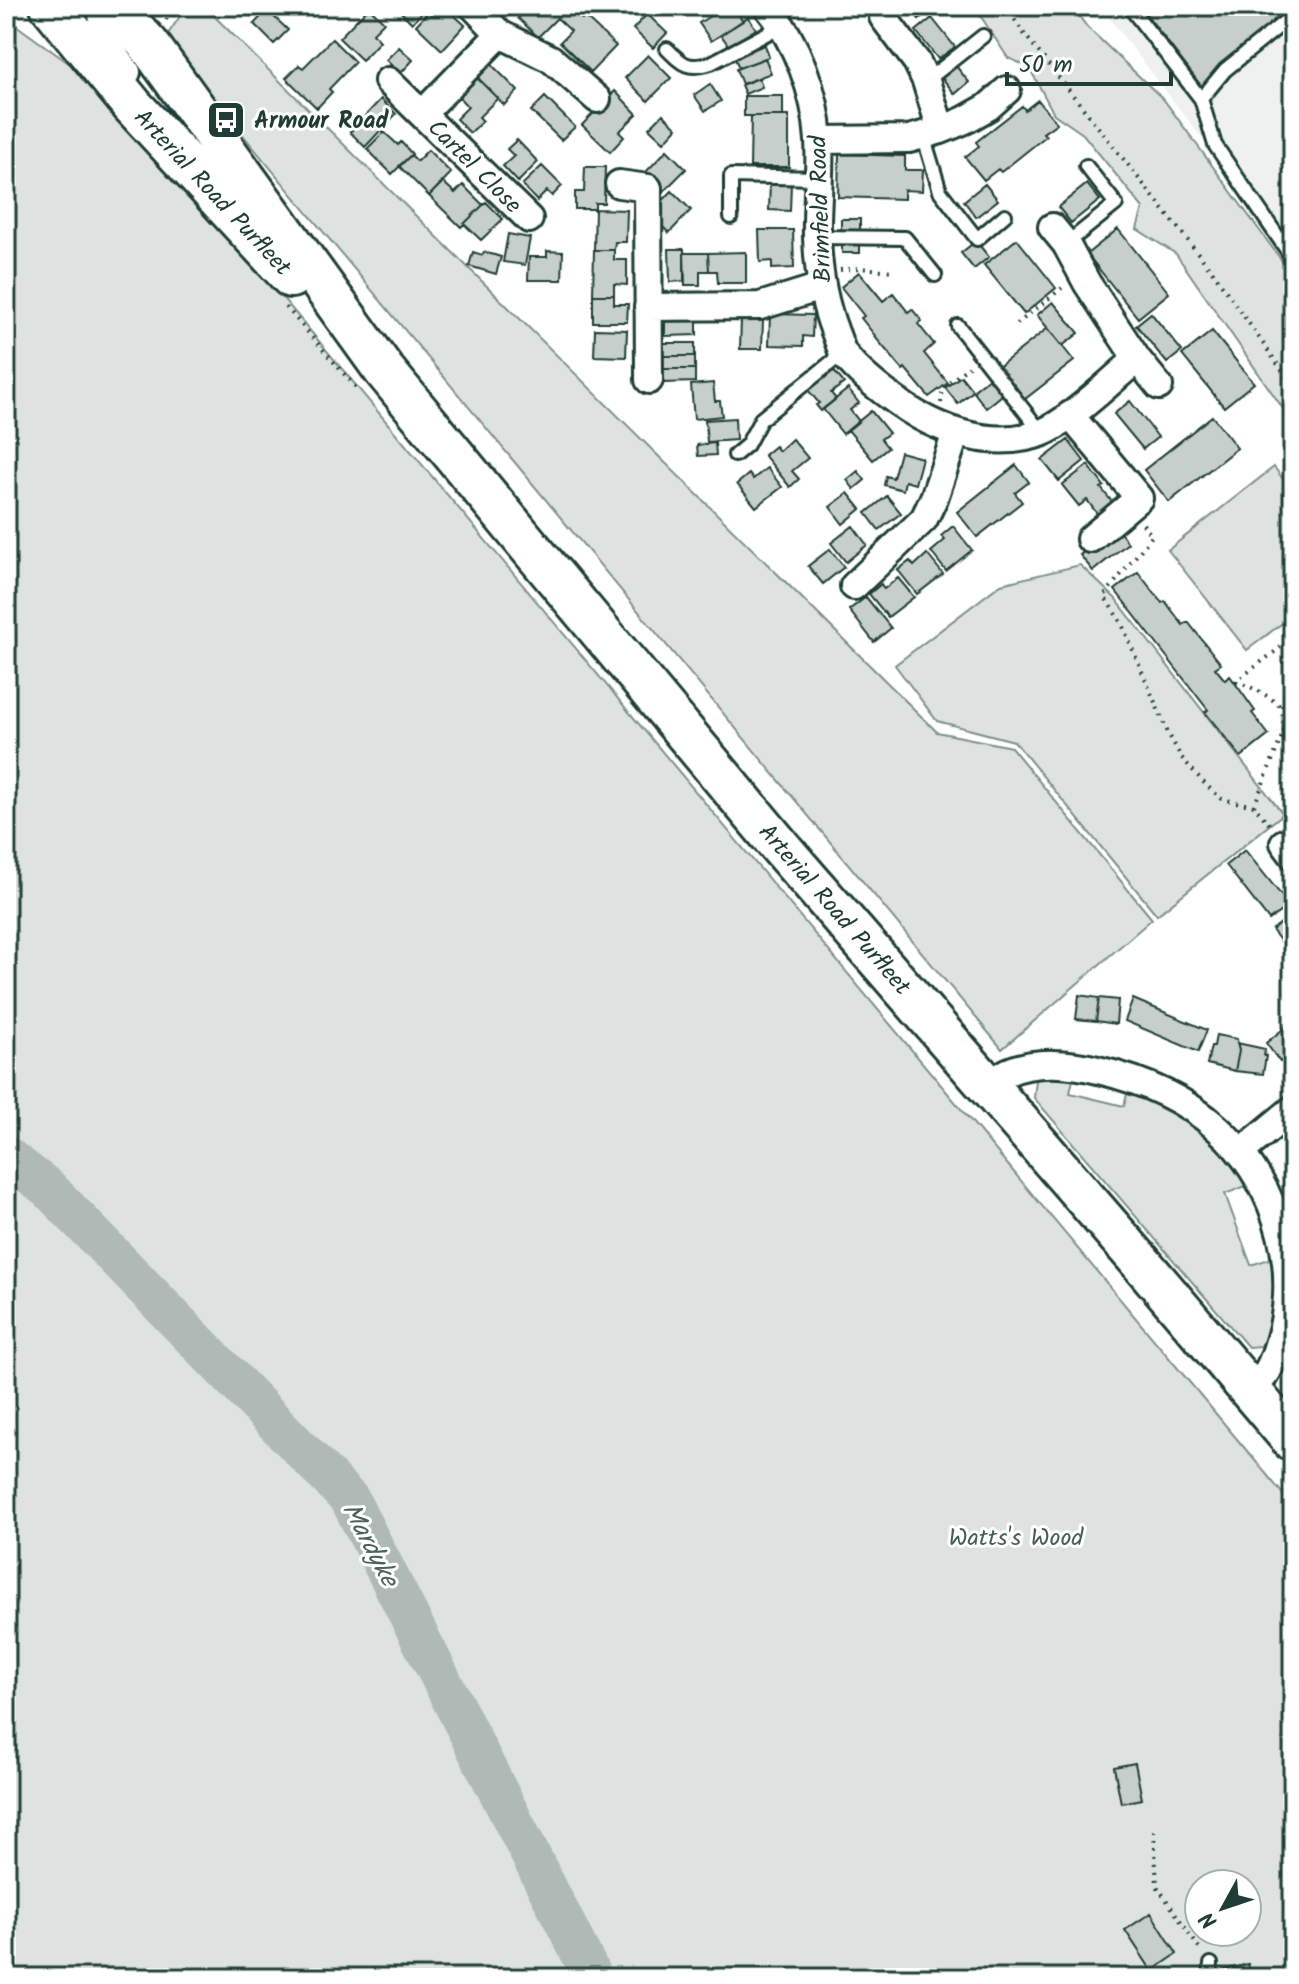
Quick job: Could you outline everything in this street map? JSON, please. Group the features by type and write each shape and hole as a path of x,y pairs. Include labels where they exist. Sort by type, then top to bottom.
{"main road":[{"name":"Arterial Road Purfleet","path":"108,6 149,45 384,370 529,546 782,849 1293,1441"},
{"name":"Arterial Road Purfleet","path":"58,15 132,105 321,310 384,370"}],"street":[{"path":"58,15 108,6"},
{"path":"108,6 101,22 105,39 119,61 321,310"},
{"path":"473,6 500,34 551,59 597,99"},
{"name":"Brimfield Road","path":"774,16 793,46 815,110 819,140 817,237 821,280 831,322 843,353 872,382 918,416 947,429 999,441 1041,432 1070,415 1137,359"},
{"path":"883,17 917,62 926,81 932,132"},
{"name":"Cartel Close","path":"422,114 500,34"},
{"name":"Cartel Close","path":"388,81 529,219"},
{"path":"819,140 909,139 965,120 988,107 1007,90"},
{"path":"619,184 648,188 649,380"},
{"path":"1059,236 1137,359 1159,386"},
{"path":"648,307 760,306 821,280"},
{"path":"1070,415 1139,498 1090,539"},
{"path":"854,586 924,519 934,498 947,429"},
{"path":"989,1087 1006,1073 1029,1066 1060,1064 1120,1075 1188,1106 1216,1126 1241,1152 1268,1195 1284,1243 1288,1274 1286,1312 1278,1348 1266,1374 1251,1392"},
{"path":"1241,1152 1293,1109"}],"lane":[{"path":"1129,6 1201,99 1215,145 1293,259"},
{"path":"1201,99 1225,70 1293,15"},
{"path":"667,49 687,66 711,63 774,16"},
{"path":"926,81 983,36"},
{"path":"932,132 940,191 977,239 1005,215"},
{"path":"1059,236 1116,204 1086,166"},
{"path":"731,217 731,176 818,178"},
{"path":"817,237 905,238 935,275"},
{"path":"958,326 1041,432"},
{"path":"735,455 747,445 761,419 843,353"},
{"path":"1210,1978 1211,1964"}],"path":[{"path":"1006,6 1022,31 1212,271 1293,386"},
{"path":"821,280 859,268 894,271"},
{"path":"1017,324 1081,272"},
{"path":"947,429 943,388 969,366"},
{"path":"1129,506 1152,536 1104,596 1122,624 1181,757 1222,799 1254,806 1288,849"},
{"path":"1282,708 1257,689 1235,682 1293,638"},
{"path":"1254,806 1284,731 1282,708 1293,653"},
{"path":"1284,731 1293,744"},
{"path":"1154,1831 1157,1886 1211,1964"}],"shaded area":[{"path":"1100,6 1293,6 1293,256"}],"green space":[{"path":"187,6 204,6 937,732 1011,747 1152,919 1002,1049 164,40"},
{"path":"974,6 1072,6 1087,27 1164,100 1293,276 1293,423 1176,254 1137,229 1143,208 1083,134 1054,114 1029,67 1008,58"},
{"name":"Watts's Wood","path":"6,18 113,95 1293,1506 1293,1978 6,1978"},
{"path":"1274,467 1293,492 1293,615 1247,650 1168,550"},
{"path":"1080,565 1115,598 1283,814 1157,915 1014,741 937,721 895,665 1001,584"},
{"path":"1046,1073 1074,1075 1070,1093 1124,1106 1130,1082 1188,1110 1251,1184 1225,1194 1251,1265 1272,1258 1275,1276 1272,1328 1261,1346 1248,1347 1034,1098 1036,1080"}],"building":[{"path":"395,6 428,6 412,23"},
{"path":"444,6 465,25 442,50 416,25 428,12 432,15"},
{"path":"521,6 568,6 582,19 585,17 616,46 591,72 560,42 571,31 557,18 538,37 518,18 526,10"},
{"path":"726,6 734,6 743,21 711,41 699,23"},
{"path":"909,6 936,6 919,19"},
{"path":"1140,6 1293,6 1293,12 1202,87"},
{"path":"369,7 384,22 373,33 380,41 362,60 339,38"},
{"path":"267,10 288,30 274,44 254,24"},
{"path":"647,14 667,33 653,48 633,29"},
{"path":"748,17 756,29 729,46 721,35"},
{"path":"932,18 955,47 938,59 916,31"},
{"path":"332,39 355,62 329,89 332,92 317,108 286,78 299,65 303,68"},
{"path":"765,45 769,57 739,68 734,56"},
{"path":"399,47 413,60 400,74 386,60"},
{"path":"648,55 671,78 648,101 625,78"},
{"path":"765,58 771,73 742,84 736,69"},
{"path":"491,64 518,91 504,105 477,78"},
{"path":"956,66 969,82 955,94 942,78"},
{"path":"475,75 498,98 479,117 483,121 470,133 456,119 468,107 456,94"},
{"path":"759,78 762,87 745,94 741,85"},
{"path":"710,84 721,101 705,111 694,95"},
{"path":"615,91 637,114 619,132 624,137 610,152 582,125"},
{"path":"744,96 783,96 783,116 744,116"},
{"path":"545,97 575,127 561,140 531,111"},
{"path":"381,99 396,114 365,147 350,132"},
{"path":"1038,100 1057,123 1043,133 1046,136 1001,172 998,169 984,180 965,157 979,146 976,142 1022,106 1025,110"},
{"path":"663,114 677,128 664,142 649,128"},
{"path":"751,116 789,116 789,167 750,167"},
{"path":"384,132 398,145 401,142 412,154 392,174 367,149"},
{"path":"517,140 538,162 518,182 503,166 514,156 507,149"},
{"path":"428,150 451,173 429,196 399,166 411,155 417,161"},
{"path":"667,150 686,169 664,191 645,173"},
{"path":"839,154 905,156 905,170 923,170 922,191 904,190 904,199 838,197"},
{"path":"542,166 562,186 552,196 547,191 537,201 522,185"},
{"path":"585,167 605,167 604,203 595,203 595,209 575,209 575,192 584,192"},
{"path":"443,182 455,193 463,185 483,205 461,227 429,196"},
{"path":"770,182 791,183 790,211 769,210"},
{"path":"985,184 998,200 976,217 964,201"},
{"path":"1087,184 1100,200 1071,223 1058,207"},
{"path":"672,191 691,210 669,233 650,214"},
{"path":"486,202 503,219 481,240 464,224"},
{"path":"595,209 627,210 626,242 615,242 614,250 594,250"},
{"path":"841,219 860,219 860,231 841,230"},
{"path":"1118,229 1169,293 1138,318 1087,254"},
{"path":"759,230 793,230 794,268 772,269 772,261 760,262"},
{"path":"508,234 530,238 525,265 503,262"},
{"path":"1017,239 1056,288 1024,314 984,265"},
{"path":"842,241 860,241 860,253 842,253"},
{"path":"976,241 989,257 974,269 961,253"},
{"path":"669,249 684,249 684,281 670,282"},
{"path":"594,250 614,250 614,260 627,260 627,285 614,284 614,295 593,295"},
{"path":"547,251 563,252 562,280 528,280 529,257 547,257"},
{"path":"473,252 501,257 496,274 469,266"},
{"path":"746,252 746,283 718,283 717,271 709,271 708,253"},
{"path":"684,253 708,253 709,271 700,271 700,285 685,285"},
{"path":"859,272 883,301 893,293 908,312 912,309 922,321 918,324 934,344 924,353 948,383 929,397 875,337 861,318 864,316 841,287"},
{"path":"593,295 614,295 614,304 628,304 627,322 593,322"},
{"path":"1053,302 1079,333 1062,346 1037,315"},
{"path":"1151,313 1182,351 1167,363 1136,325"},
{"path":"770,314 813,315 812,337 803,336 803,346 769,345"},
{"path":"665,317 697,317 697,335 665,336"},
{"path":"741,320 763,320 762,349 740,349"},
{"path":"1048,328 1074,361 1025,399 996,369"},
{"path":"595,329 627,330 626,357 594,356"},
{"path":"1212,331 1254,383 1224,407 1182,355"},
{"path":"663,343 695,343 695,356 663,356"},
{"path":"663,356 695,356 695,369 663,369"},
{"path":"663,369 695,369 695,382 663,383"},
{"path":"833,370 844,383 831,393 836,399 821,411 816,405 819,403 808,390"},
{"path":"961,376 973,391 958,404 945,388"},
{"path":"989,378 1002,395 986,408 973,391"},
{"path":"713,383 715,401 720,401 722,416 694,419 691,385"},
{"path":"848,389 859,403 850,410 859,421 843,434 823,409"},
{"path":"1130,401 1158,437 1143,449 1114,414"},
{"path":"871,411 889,433 881,439 888,448 873,460 848,430"},
{"path":"1212,416 1237,448 1169,502 1144,470"},
{"path":"735,418 736,440 707,442 705,420"},
{"path":"792,439 808,458 792,471 799,479 790,487 764,455 775,446 779,451"},
{"path":"1068,440 1084,461 1059,481 1042,460"},
{"path":"715,443 716,455 698,456 697,445"},
{"path":"900,452 922,458 915,484 905,481 903,490 884,485 886,476 893,478"},
{"path":"1016,465 1029,482 1015,493 1022,502 977,537 957,512"},
{"path":"1088,465 1113,503 1098,515 1087,500 1079,506 1062,485"},
{"path":"767,468 782,487 756,507 737,484 749,474 753,479"},
{"path":"858,471 865,480 854,489 847,480"},
{"path":"848,493 861,509 843,524 830,507"},
{"path":"887,496 901,513 879,530 866,513"},
{"path":"853,526 867,545 846,562 831,543"},
{"path":"953,526 972,550 946,571 931,552 945,540 941,536"},
{"path":"1116,527 1128,543 1093,571 1080,555"},
{"path":"830,549 844,567 823,584 808,566"},
{"path":"927,554 943,574 917,594 898,570 910,561 914,566"},
{"path":"1138,572 1183,625 1188,622 1221,664 1215,668 1225,680 1230,676 1269,735 1241,757 1115,590"},
{"path":"898,578 914,597 888,617 869,594 881,584 884,589"},
{"path":"866,597 891,628 874,642 849,610"},
{"path":"1245,850 1289,905 1269,920 1226,865"},
{"path":"1290,916 1293,921 1293,957 1272,930"},
{"path":"1079,995 1099,998 1096,1021 1076,1019"},
{"path":"1099,998 1118,1000 1116,1024 1096,1021"},
{"path":"1133,999 1207,1030 1198,1052 1125,1021"},
{"path":"1293,1021 1293,1052 1280,1062 1266,1043"},
{"path":"1216,1035 1237,1039 1239,1051 1235,1071 1207,1064"},
{"path":"1237,1043 1265,1049 1263,1074 1235,1071 1239,1051"},
{"path":"1135,1763 1142,1799 1121,1803 1114,1767"},
{"path":"1151,1913 1177,1954 1152,1971 1125,1930"},
{"path":"1248,1964 1252,1978 1223,1978 1221,1971"}],"waterway":[{"name":"Mardyke","path":"6,1156 48,1188 350,1500 593,1978"}],"place":[{"name":"Armour Road","path":"226,120"}]}
